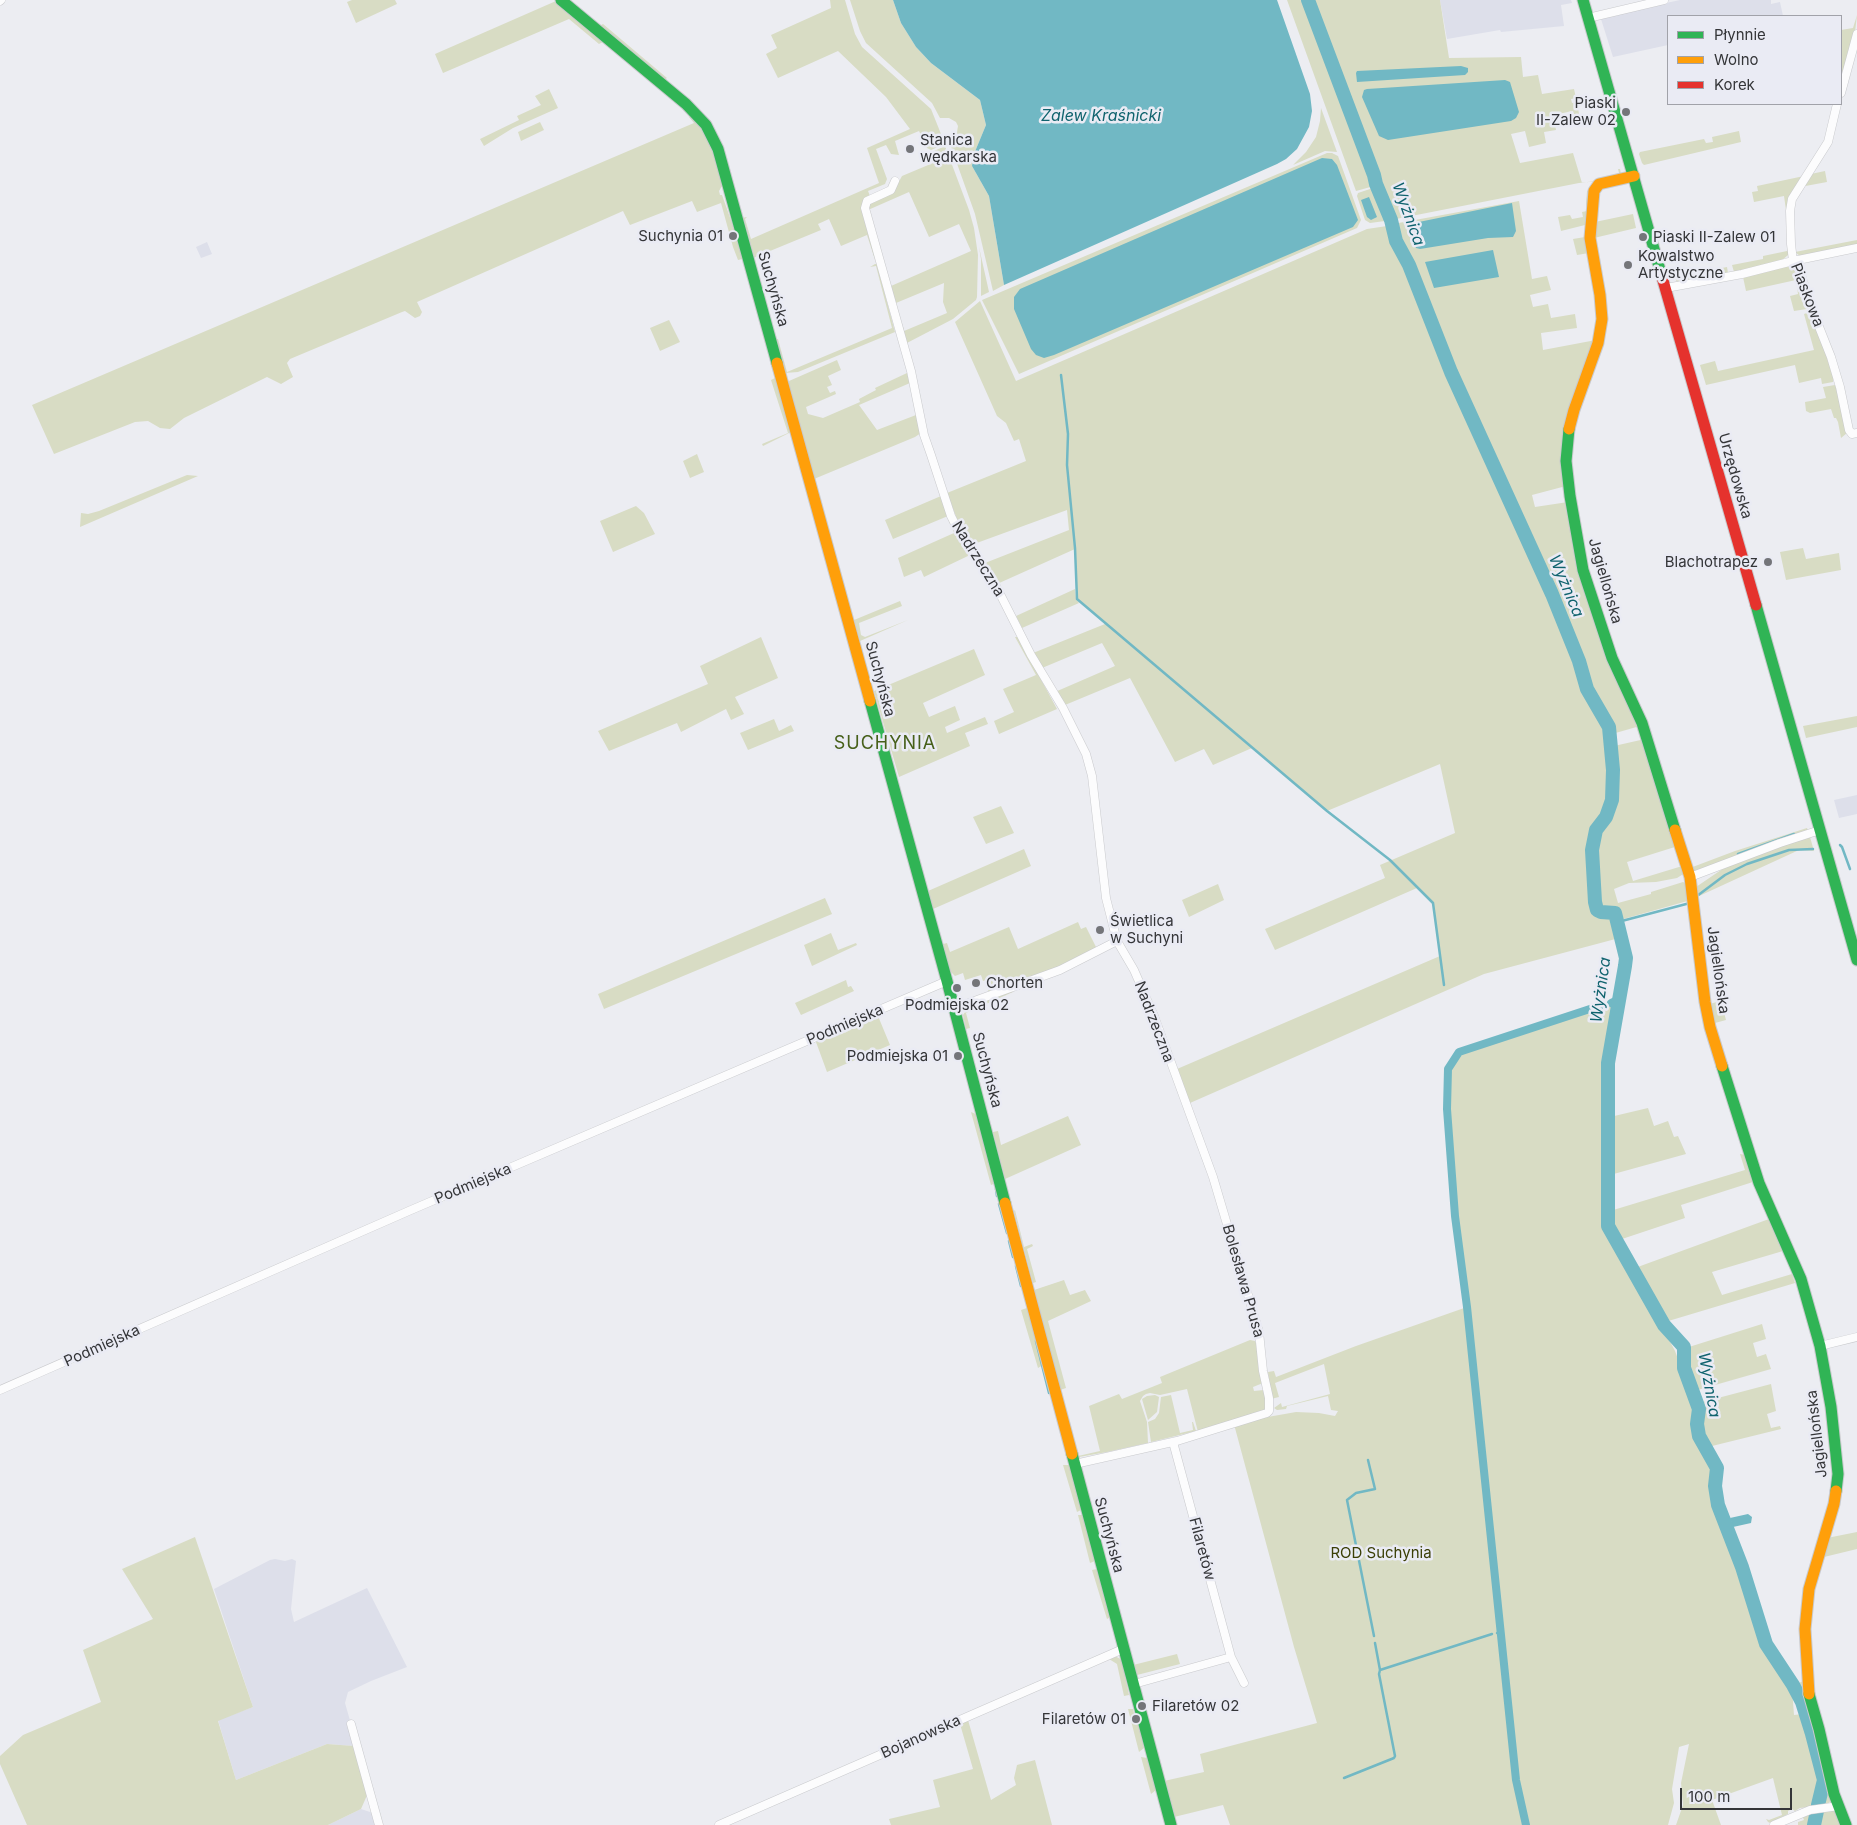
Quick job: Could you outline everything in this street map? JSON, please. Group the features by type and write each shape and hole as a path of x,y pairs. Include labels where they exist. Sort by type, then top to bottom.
{"street":[{"name":"Suchyńska","path":"561,0 686,104 706,126 718,149 955,1008 1171,1825"},
{"name":"Urzędowska","path":"1583,0 1857,960"},
{"path":"1588,18 1664,0"},
{"path":"1842,89 1857,34"},
{"name":"Piaskowa","path":"1837,105 1828,142 1792,199 1790,211 1794,261 1800,271 1810,304 1831,357 1854,433"},
{"name":"Jagiellońska","path":"1634,176 1598,184 1594,191 1590,238 1600,295 1602,324 1598,343 1571,421 1567,444 1566,461 1571,505 1583,570 1612,658 1642,723 1690,877 1705,1002 1710,1026 1759,1183 1801,1279 1820,1346 1833,1420 1838,1474 1833,1510 1809,1589 1805,1629 1807,1673 1810,1698 1839,1806 1846,1825"},
{"name":"Nadrzeczna","path":"895,181 890,190 867,201 865,208 911,370 924,435 951,516 958,530 996,586 1031,655 1063,708 1086,754 1092,776 1106,898 1117,942 1140,983 1154,1016 1185,1105"},
{"path":"1666,288 1742,274 1857,248"},
{"path":"1690,877 1820,830"},
{"path":"955,1008 1060,970 1117,942"},
{"name":"Podmiejska","path":"0,1390 420,1206 947,981"},
{"name":"Bolesława Prusa","path":"1075,1464 1173,1442 1264,1415 1269,1411 1269,1398 1263,1371 1259,1332 1213,1177 1185,1105"},
{"path":"1820,1346 1857,1337"},
{"name":"Filaretów","path":"1173,1442 1231,1657 1244,1683"},
{"name":"Bojanowska","path":"719,1825 1123,1649"},
{"path":"1134,1684 1231,1657"},
{"path":"351,1724 379,1825"},
{"path":"1774,1825 1810,1810 1839,1806"}],"shaded area":[{"path":"1440,0 1571,0 1572,3 1561,5 1564,26 1501,32 1500,30 1447,39"},
{"path":"1680,0 1771,0 1771,4 1780,2 1783,15 1667,15 1667,45 1613,57 1601,19"},
{"path":"207,242 212,254 201,258 196,247"},
{"path":"1857,795 1857,814 1839,818 1834,800"},
{"path":"275,1559 285,1561 292,1559 296,1561 291,1609 294,1622 367,1588 407,1667 348,1692 345,1703 351,1724 354,1746 327,1744 236,1780 218,1720 253,1707 214,1589"},
{"path":"361,1809 373,1813 376,1825 328,1825"}],"green space":[{"path":"352,0 395,0 397,4 356,23 347,2"},
{"path":"830,0 845,0 855,34 862,47 931,109 945,144 931,150 927,148 919,131 895,141 899,155 891,154 886,145 876,149 887,179 885,184 868,191 870,196 865,198 875,260 867,235 841,246 829,219 818,224 821,230 753,258 742,218 747,217 745,219 751,239 879,183 867,148 910,129 886,97 838,51 778,78 766,54 777,48 771,35 831,8"},
{"path":"850,0 893,0 901,23 916,47 931,63 980,100 986,125 974,154 972,166 989,196 1004,285 993,291 975,214 950,144 956,138 958,126 956,122 949,118 940,118 932,103 866,43"},
{"path":"1287,0 1305,0 1374,186 1356,191"},
{"path":"1310,0 1440,0 1449,58 1521,57 1523,77 1538,75 1542,94 1574,89 1576,98 1571,99 1572,103 1577,102 1579,114 1574,115 1573,111 1553,115 1556,130 1544,132 1546,143 1529,147 1525,131 1511,134 1520,163 1573,153 1582,183 1391,220"},
{"path":"556,1 603,42 599,44 569,19 443,73 435,54"},
{"path":"1857,15 1855,32 1844,72 1842,73 1842,30 1853,28"},
{"path":"603,24 667,78 664,80 599,26"},
{"path":"549,89 558,108 513,128 484,146 480,139 519,120 517,116 541,105 535,96"},
{"path":"1321,108 1337,152 1325,151 1293,165 1306,152 1316,137"},
{"path":"691,116 708,136 718,165 722,186 719,191 720,195 722,195 743,254 742,259 738,260 733,247 721,203 697,212 692,201 630,225 623,211 417,302 422,312 420,316 415,318 405,311 290,359 287,363 293,377 281,384 267,377 184,418 170,429 160,428 148,421 135,422 54,454 32,405 694,123 689,117"},
{"path":"540,122 544,130 521,141 518,132"},
{"path":"1739,131 1741,142 1644,165 1639,154 1640,152 1704,139 1706,143 1713,142 1712,137"},
{"path":"945,146 974,228 978,255 977,297 976,300 953,319 905,344 900,328 903,327 904,331 947,313 943,302 944,283 896,303 900,317 898,317 884,264 891,286 971,251 959,224 929,237 909,192 868,210 869,204 894,191 902,176 933,163 930,157 932,152"},
{"path":"1327,153 1338,156 1361,220 1357,228 1019,374 982,300"},
{"path":"1618,169 1620,169 1621,174 1598,181 1586,182 1619,173"},
{"path":"1825,171 1827,182 1800,187 1811,174"},
{"path":"1804,176 1795,189 1788,255 1781,261 1734,272 1732,265 1763,259 1763,256 1787,251 1788,224 1784,196 1754,202 1752,192 1758,191 1757,186"},
{"path":"1376,187 1375,193 1385,221 1370,223 1365,220 1357,196 1358,193"},
{"path":"1589,190 1589,224 1561,231 1558,217 1570,215 1572,219 1583,217 1582,212 1587,211 1587,191"},
{"path":"1519,201 1532,279 1547,276 1551,290 1530,295 1533,307 1548,304 1551,318 1575,314 1577,328 1541,333 1543,350 1596,340 1578,390 1566,486 1532,495 1535,507 1568,502 1571,523 1640,726 1612,734 1614,746 1645,739 1678,846 1627,862 1633,881 1679,867 1685,873 1677,878 1656,882 1629,883 1614,889 1618,903 1651,894 1651,892 1683,882 1691,900 1620,920 1623,937 1484,974 1190,1103 1177,1069 1440,956 1433,903 1417,888 1275,950 1265,929 1385,878 1380,865 1455,833 1440,764 1327,811 1252,748 1213,765 1204,749 1175,762 1130,678 1065,705 1055,692 1115,666 1102,643 1042,668 1033,653 1105,624 1077,599 1075,549 997,584 985,563 1069,530 1067,510 974,544 960,527 947,493 1026,461 1019,439 1014,441 1006,423 997,416 955,322 980,301 1016,381 1367,229 1387,226 1391,238 1395,237 1393,224"},
{"path":"1633,214 1636,228 1594,238 1595,222"},
{"path":"1585,237 1589,253 1577,255 1573,239"},
{"path":"1857,240 1857,246 1800,256 1795,252"},
{"path":"979,247 989,292 981,296 981,259"},
{"path":"877,264 895,332 798,372 785,373 776,339 778,339 787,372 892,328 876,266 870,267"},
{"path":"1789,265 1796,269 1798,278 1796,280 1746,291 1743,277"},
{"path":"1727,267 1728,273 1681,283 1677,282 1675,278"},
{"path":"1797,287 1801,288 1807,309 1794,311 1790,296 1798,294"},
{"path":"1810,312 1824,348 1833,376 1833,382 1822,384 1821,378 1799,383 1795,365 1706,385 1700,365 1715,361 1718,371 1814,350 1804,314"},
{"path":"669,320 680,342 660,351 650,328"},
{"path":"837,360 841,370 828,376 832,385 827,387 830,393 835,391 836,394 806,407 808,414 823,418 860,402 859,399 876,390 875,388 907,373 910,383 859,405 877,430 916,415 921,433 814,479 788,383"},
{"path":"775,378 791,432 763,446 762,444 788,433 771,380"},
{"path":"1835,385 1847,433 1841,438 1838,422 1834,418 1831,409 1810,413 1806,411 1805,402 1826,398 1823,387"},
{"path":"697,454 704,472 690,478 683,461"},
{"path":"932,470 948,516 893,539 885,520 941,496"},
{"path":"187,475 198,476 80,527 81,513 88,514 99,511"},
{"path":"636,506 644,513 655,534 613,552 600,521"},
{"path":"948,519 970,555 924,577 921,570 904,577 898,558 954,533"},
{"path":"1803,548 1806,559 1839,553 1841,570 1786,580 1780,552"},
{"path":"971,557 991,585 989,586"},
{"path":"1075,589 1076,599 1079,603 1022,628 1016,616"},
{"path":"900,601 902,606 859,623 861,635 865,637 908,620 860,641 854,620"},
{"path":"761,637 778,678 735,697 744,714 731,720 726,709 681,732 677,723 609,751 598,731 708,684 700,666"},
{"path":"1015,637 1018,637 1057,709 999,734 994,721 1014,712 1003,689 1036,675"},
{"path":"974,649 985,675 923,703 929,717 955,706 960,720 945,727 947,733 985,717 988,724 965,733 970,746 899,777 874,691"},
{"path":"1857,716 1857,727 1806,738 1803,726"},
{"path":"774,719 779,731 791,725 794,731 748,750 740,733"},
{"path":"1001,806 1014,833 986,844 973,817"},
{"path":"1807,828 1808,831 1697,872 1690,868 1735,851"},
{"path":"1810,837 1814,851 1799,850 1697,897 1708,978 1704,977 1696,887 1724,868 1783,844"},
{"path":"1024,849 1031,866 933,909 928,891"},
{"path":"1218,884 1224,900 1189,917 1182,900"},
{"path":"825,898 832,914 604,1009 598,994"},
{"path":"1078,922 1081,929 1086,927 1097,949 1058,968 989,992 987,980 983,981 981,975 965,980 963,973 955,976 949,970 943,944 947,943 950,952 1009,927 1018,949"},
{"path":"831,933 838,950 856,943 857,945 812,966 804,945"},
{"path":"846,980 848,987 851,986 854,991 801,1015 795,1003"},
{"path":"1709,988 1710,992 1707,993 1709,1004 1721,1001 1726,1020 1712,1022 1706,993"},
{"path":"1010,990 1013,992 966,1013 970,1028 966,1029 963,1015 969,1006"},
{"name":"ROD Suchynia","path":"1617,1000 1605,1065 1606,1227 1628,1262 1675,1351 1697,1410 1697,1436 1715,1468 1713,1481 1716,1506 1764,1646 1792,1688 1794,1715 1803,1714 1823,1779 1816,1806 1800,1808 1795,1811 1792,1809 1788,1811 1788,1814 1770,1823 1768,1822 1766,1819 1769,1820 1782,1815 1773,1778 1712,1800 1721,1825 1676,1825 1683,1805 1681,1783 1689,1744 1679,1747 1672,1789 1674,1803 1668,1825 1528,1825 1518,1779 1473,1364 1471,1365 1514,1780 1525,1825 1230,1825 1223,1805 1174,1817 1164,1781 1204,1772 1200,1754 1317,1723 1233,1426 1262,1418 1296,1412 1335,1416 1338,1411 1331,1410 1328,1396 1287,1406 1286,1409 1277,1410 1274,1408 1281,1403 1282,1407 1330,1394 1324,1364 1275,1383 1279,1397 1271,1399 1268,1372 1274,1371 1276,1377 1356,1346 1467,1307 1455,1216 1447,1109 1448,1069 1459,1052"},
{"path":"878,1016 890,1045 827,1072 816,1042"},
{"path":"1648,1108 1654,1126 1668,1121 1674,1137 1678,1136 1686,1154 1610,1175 1610,1117"},
{"path":"971,1112 978,1115 996,1183 991,1185"},
{"path":"1068,1116 1081,1145 1005,1179 993,1132 998,1131 1001,1145"},
{"path":"1740,1154 1746,1155 1756,1181 1681,1205 1685,1218 1619,1240 1610,1226 1610,1211 1745,1170"},
{"path":"1014,1211 1024,1247 1032,1244 1033,1246 1027,1249 1036,1282 1033,1283"},
{"path":"1769,1219 1783,1251 1712,1272 1722,1295 1792,1274 1795,1283 1665,1322 1635,1268"},
{"path":"1064,1280 1070,1295 1085,1290 1091,1301 1048,1321 1066,1388 1060,1390 1034,1290"},
{"path":"1030,1309 1043,1365 1038,1368 1021,1310"},
{"path":"1762,1324 1766,1339 1753,1343 1757,1357 1766,1354 1771,1369 1694,1391 1686,1368 1687,1351 1683,1341 1689,1347"},
{"path":"1250,1340 1255,1341 1257,1345 1263,1383 1253,1387 1254,1391 1264,1390 1265,1410 1198,1432 1187,1389 1160,1395 1150,1393 1143,1396 1140,1401 1147,1422 1148,1443 1078,1456 1100,1451 1089,1406 1119,1394 1122,1399 1162,1383 1160,1377"},
{"path":"1771,1384 1776,1411 1767,1414 1771,1428 1780,1426 1781,1429 1712,1446 1704,1438 1700,1427 1699,1403"},
{"path":"1155,1395 1159,1397 1157,1412 1148,1420 1142,1399"},
{"path":"1171,1395 1180,1433 1193,1430 1192,1422 1196,1431 1151,1442 1148,1422 1155,1419 1159,1413 1161,1397"},
{"path":"1063,1465 1069,1465 1081,1510 1077,1512"},
{"path":"1078,1515 1083,1515 1095,1561 1090,1563"},
{"path":"1857,1532 1857,1549 1824,1557 1827,1538"},
{"path":"195,1537 253,1707 218,1721 236,1780 327,1744 354,1746 368,1793 361,1809 328,1825 27,1825 0,1764 0,1756 23,1735 101,1702 83,1650 153,1619 122,1569"},
{"path":"1097,1569 1111,1617 1107,1619 1092,1570"},
{"path":"1177,1654 1180,1664 1137,1675 1135,1673 1133,1665"},
{"path":"1115,1656 1122,1660 1129,1695 1124,1696 1117,1664 1109,1659 1038,1690"},
{"path":"1805,1680 1832,1799 1828,1804 1820,1806 1826,1779 1804,1702 1795,1685"},
{"path":"1128,1709 1133,1709 1136,1722 1138,1723 1144,1748 1139,1752"},
{"path":"968,1720 991,1800 1016,1785 1014,1778 1017,1765 1035,1760 1052,1825 891,1825 889,1819 940,1807 933,1780 973,1769 960,1724"},
{"path":"1141,1757 1147,1758 1156,1790 1151,1794"},
{"path":"1832,1810 1843,1825 1798,1825 1798,1822 1804,1820 1802,1815"}],"water":[{"name":"Zalew Kraśnicki","path":"893,0 1277,0 1310,94 1312,111 1309,127 1297,149 1277,164 1004,285 989,196 972,166 974,154 986,125 980,100 931,63 916,47 901,23"},
{"path":"1461,66 1468,68 1468,72 1465,75 1357,82 1356,73 1357,71"},
{"path":"1505,80 1510,82 1519,112 1516,118 1511,121 1388,140 1379,136 1362,97 1364,90 1367,89"},
{"path":"1322,158 1332,159 1337,165 1358,220 1353,227 1054,355 1044,358 1036,355 1031,349 1014,309 1014,297 1020,289"},
{"path":"1369,197 1377,217 1371,220 1367,217 1361,200"},
{"path":"1512,203 1516,231 1513,237 1488,238 1420,249 1416,248 1408,229 1409,224"},
{"path":"1493,250 1499,277 1434,288 1425,262"},
{"path":"1748,1514 1752,1517 1751,1523 1733,1527 1730,1518"}],"waterway":[{"name":"Wyżnica","path":"1308,0 1391,220 1396,241 1409,265 1451,372 1552,594 1579,661 1587,689 1609,727 1613,770 1612,800 1606,817 1596,830 1592,850 1595,902 1597,910 1615,913 1626,958 1608,1063 1608,1226 1664,1325 1684,1347 1684,1368 1699,1409 1697,1424 1699,1436 1717,1468 1715,1486 1718,1505 1742,1567 1766,1644 1802,1702 1812,1734 1824,1780 1818,1805"},
{"path":"1061,375 1068,434 1067,465 1075,548 1077,599 1327,811 1390,860 1433,903 1444,985"},
{"path":"1738,854 1794,834"},
{"path":"1840,845 1850,869"},
{"path":"1697,896 1725,875 1747,864 1789,850 1813,849"},
{"path":"1618,922 1690,903"},
{"name":"Wyżnica","path":"1611,1003 1619,999"},
{"path":"1526,1825 1516,1780 1467,1307 1455,1216 1447,1109 1448,1069 1459,1052 1602,1005"},
{"path":"996,1189 997,1196"},
{"path":"999,1204 1007,1233"},
{"path":"1009,1241 1013,1257"},
{"path":"1016,1266 1021,1286"},
{"path":"1036,1341 1049,1393"},
{"path":"1368,1460 1375,1489 1356,1493 1347,1500 1374,1636"},
{"path":"1497,1633 1501,1631"},
{"path":"1344,1778 1395,1756 1379,1674 1380,1670 1492,1634"},
{"path":"1375,1643 1380,1670"},
{"name":"Wyżnica","path":"1814,1825 1817,1811"}],"traffic: fast":[{"path":"561,0 686,104 706,125 718,149 777,363"},
{"path":"1583,0 1662,277"},
{"path":"1569,429 1566,461 1583,570 1612,658 1642,723 1675,830"},
{"path":"1756,605 1857,960"},
{"path":"870,701 947,981 1005,1203"},
{"path":"1722,1066 1759,1183 1801,1279 1820,1346 1831,1407 1838,1474 1836,1491"},
{"path":"1072,1454 1171,1825"},
{"path":"1809,1694 1834,1794 1846,1825"}],"traffic: slow":[{"path":"1569,429 1598,343 1602,319 1600,295 1590,238 1594,191 1599,184 1634,176"},
{"path":"777,363 870,701"},
{"path":"1675,830 1690,877 1705,1002 1710,1027 1722,1066"},
{"path":"1005,1203 1072,1454"},
{"path":"1809,1694 1805,1629 1809,1589 1834,1504 1836,1491"}],"traffic: jam":[{"path":"1662,277 1756,605"}],"place":[{"name":"Piaski II-Zalew 02","path":"1626,112"},
{"name":"Stanica wędkarska","path":"910,149"},
{"name":"Suchynia 01","path":"733,236"},
{"name":"Piaski II-Zalew 01","path":"1643,237"},
{"name":"Kowalstwo Artystyczne","path":"1628,265"},
{"name":"Blachotrapez","path":"1768,562"},
{"name":"Świetlica w Suchyni","path":"1100,930"},
{"name":"Chorten","path":"976,983"},
{"name":"Podmiejska 02","path":"957,988"},
{"name":"Podmiejska 01","path":"958,1056"},
{"name":"Filaretów 02","path":"1142,1706"},
{"name":"Filaretów 01","path":"1136,1719"}],"district":[{"name":"SUCHYNIA","path":"885,744"}]}
